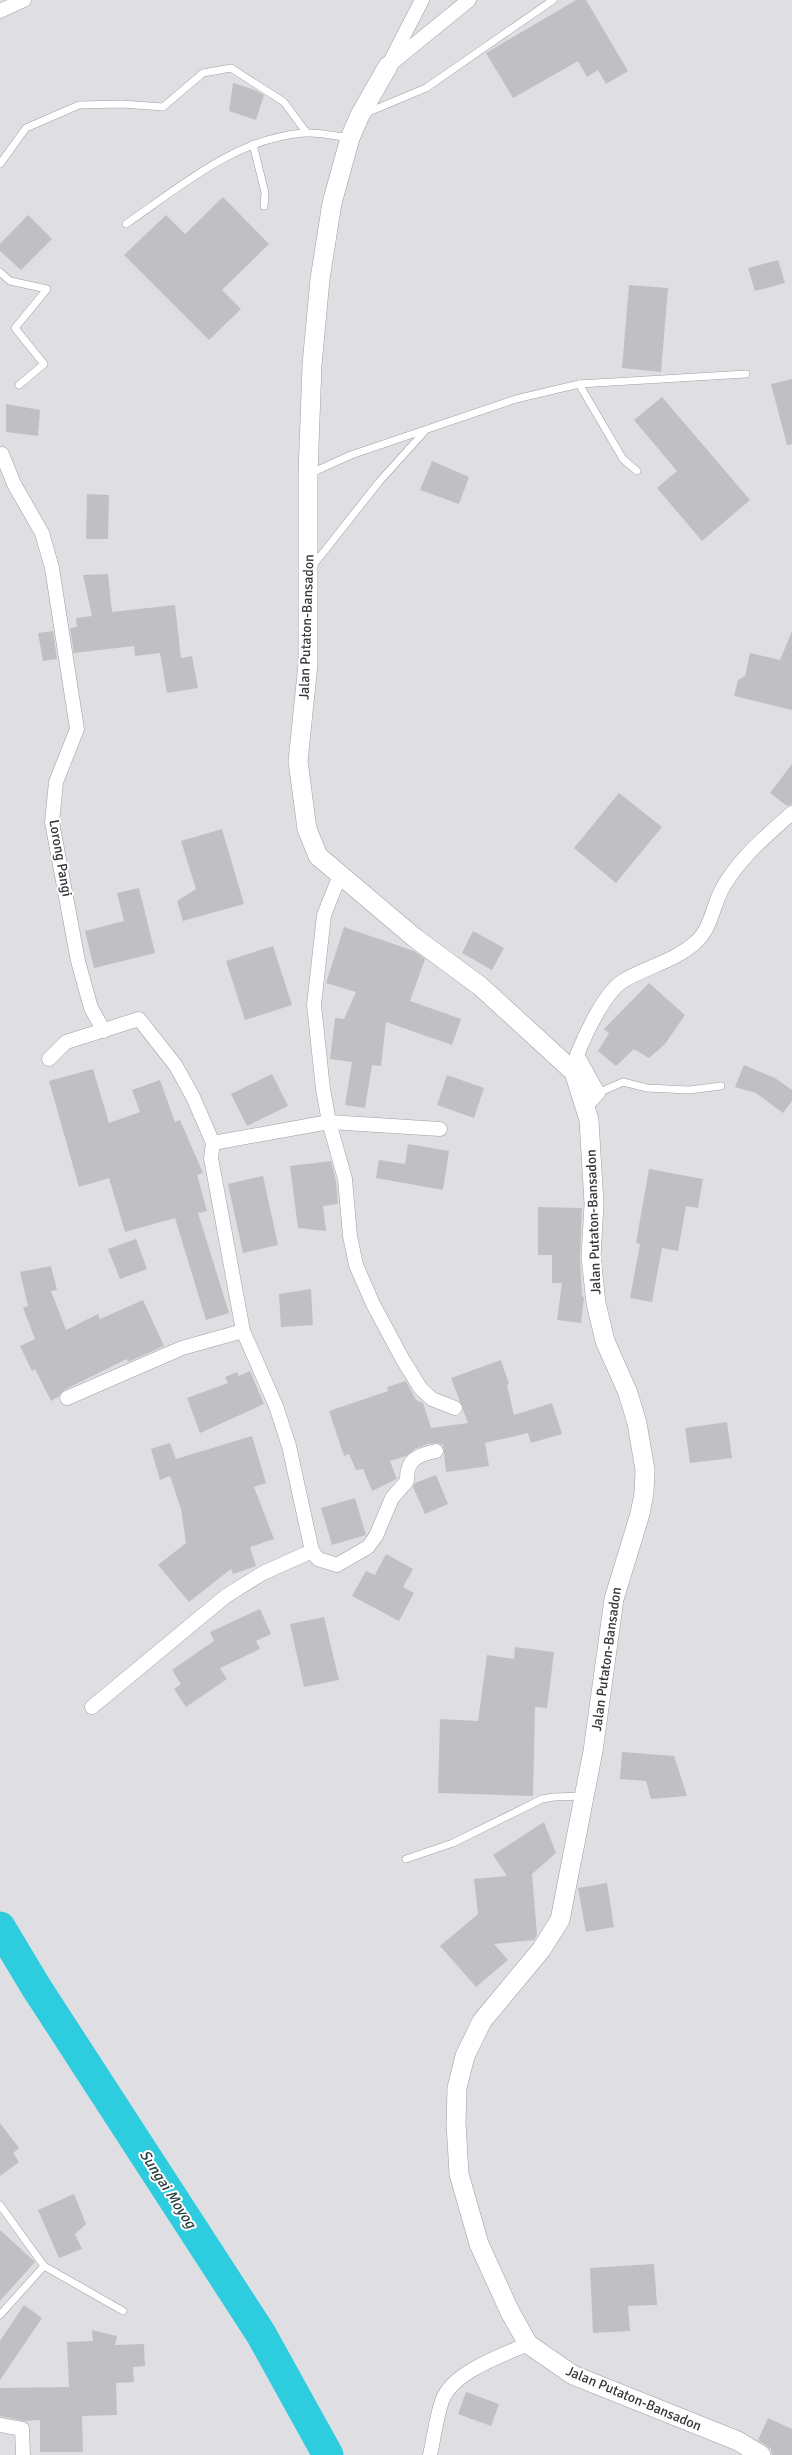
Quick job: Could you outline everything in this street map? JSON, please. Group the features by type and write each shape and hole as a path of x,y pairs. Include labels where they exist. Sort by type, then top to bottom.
{"street":[{"path":"0,11 24,0"},
{"name":"Jalan Putaton-Bansadon","path":"422,0 360,115 350,138 332,203 320,280 312,365 308,474 308,664 298,762 307,829 318,856 415,938 480,986 574,1072 589,1120 594,1204 591,1257 596,1303 606,1341 630,1400 637,1423 645,1470 644,1493 640,1514 614,1598 593,1751 560,1920 540,1950 482,2021 465,2056 457,2088 456,2123 460,2174 479,2244 510,2312 528,2344 573,2375 738,2441 761,2455"},
{"name":"Jalan Putaton-Bansadon","path":"388,66 469,0"},
{"name":"Lorong Pangi","path":"2,454 14,484 42,533 52,568 77,729 56,782 52,822 78,961 91,1008 104,1031"},
{"path":"585,1106 598,1093 577,1055 602,1005 621,982 667,961 697,941 735,868 755,845 792,813"},
{"path":"340,875 324,915 314,1005 315,1030 329,1122 345,1179 350,1236 356,1265 363,1283 403,1360 421,1389 432,1399 455,1408"},
{"path":"49,1058 66,1042 139,1019 176,1066 193,1097 213,1143 211,1158 243,1331 281,1422 299,1483 312,1552 318,1559 337,1565 368,1547 376,1536 392,1498 407,1481 406,1470 410,1462 424,1454 436,1451"},
{"path":"213,1143 329,1122 440,1129"},
{"path":"67,1398 182,1348 243,1331"},
{"path":"92,1707 226,1596 264,1572 312,1552"},
{"path":"430,2455 442,2400 457,2382 482,2364 528,2344"},
{"path":"0,2425 22,2429 23,2455"}],"lane":[{"path":"360,115 426,88 553,0"},
{"path":"0,164 26,128 79,105 122,104 163,106 203,74 231,68 284,102 306,132"},
{"path":"126,224 220,160 253,144 274,137 306,132 350,138"},
{"path":"253,144 265,193 264,206"},
{"path":"0,272 10,281 47,289 15,328 44,364 19,385"},
{"path":"308,474 351,455 516,399 578,384 746,374"},
{"path":"578,384 623,459 636,471"},
{"path":"308,572 379,482 426,430"},
{"path":"598,1093 623,1082 647,1088 681,1090 712,1089 720,1086"},
{"path":"406,1859 453,1842 542,1800 554,1796 585,1796"},
{"path":"0,2205 44,2266 123,2311"},
{"path":"0,2315 44,2266"}],"building":[{"path":"576,0 586,0 628,71 606,84 598,70 587,77 578,61 513,98 486,53"},
{"path":"233,83 264,95 256,120 229,111"},
{"path":"223,197 269,244 222,290 241,309 209,340 124,255 166,215 185,234"},
{"path":"28,215 52,239 21,270 0,251 0,244"},
{"path":"778,260 785,283 755,291 748,268"},
{"path":"629,285 668,288 661,372 622,368"},
{"path":"792,379 792,444 787,445 771,384"},
{"path":"662,397 750,500 702,541 657,488 677,471 634,420"},
{"path":"6,404 40,410 38,436 6,432"},
{"path":"432,461 469,477 459,504 420,490"},
{"path":"87,494 109,495 108,539 86,539"},
{"path":"108,574 112,612 175,605 181,658 192,656 198,688 167,693 160,653 135,656 134,646 74,653 70,628 77,627 76,618 92,616 83,575"},
{"path":"53,631 57,659 43,661 38,633"},
{"path":"792,631 792,710 734,696 738,680 745,676 750,653 780,660"},
{"path":"792,764 792,804 787,806 770,793"},
{"path":"619,793 662,827 616,883 574,848"},
{"path":"222,829 244,904 183,921 177,901 196,889 181,841"},
{"path":"139,888 155,953 94,968 85,931 124,921 117,893"},
{"path":"344,927 414,951 425,959 410,1001 461,1019 452,1045 386,1022 381,1066 372,1065 365,1108 345,1105 352,1062 330,1059 335,1018 344,1019 356,992 326,983"},
{"path":"473,931 504,948 492,970 462,953"},
{"path":"273,946 292,1005 245,1020 226,961"},
{"path":"649,983 685,1015 665,1044 649,1058 634,1049 616,1066 598,1051 609,1033 604,1029"},
{"path":"744,1065 775,1078 792,1090 792,1101 783,1113 756,1093 735,1087"},
{"path":"93,1069 109,1123 140,1112 132,1090 160,1080 175,1122 180,1120 203,1173 197,1175 207,1211 198,1213 229,1313 206,1320 175,1218 125,1232 109,1178 79,1187 49,1081"},
{"path":"272,1074 288,1106 247,1126 231,1094"},
{"path":"447,1075 484,1088 474,1118 437,1105"},
{"path":"408,1144 449,1151 443,1190 376,1178 379,1160 405,1164"},
{"path":"331,1161 336,1181 338,1204 323,1206 326,1231 298,1228 290,1166"},
{"path":"649,1169 703,1179 698,1208 686,1206 678,1251 662,1248 652,1302 630,1298 640,1244 636,1243"},
{"path":"263,1176 278,1245 243,1253 228,1184"},
{"path":"538,1207 582,1208 580,1257 582,1296 584,1298 581,1323 557,1320 562,1283 552,1283 552,1255 538,1255"},
{"path":"136,1239 147,1269 120,1279 108,1249"},
{"path":"51,1266 57,1290 51,1291 66,1330 98,1314 100,1319 143,1300 164,1346 128,1362 127,1359 64,1390 51,1401 35,1369 32,1371 20,1346 35,1339 23,1308 28,1306 20,1272"},
{"path":"311,1289 313,1325 281,1327 279,1294"},
{"path":"501,1360 509,1384 507,1385 514,1415 552,1403 562,1434 531,1443 528,1433 485,1443 489,1466 446,1472 443,1445 438,1443 427,1444 415,1449 406,1456 390,1461 397,1479 372,1491 363,1469 356,1470 349,1454 344,1456 329,1411 388,1391 387,1387 406,1381 416,1400 423,1403 431,1428 468,1423 451,1378"},
{"path":"250,1371 264,1404 200,1433 187,1398 228,1383 225,1377 237,1372 239,1376"},
{"path":"727,1422 732,1458 690,1463 685,1428"},
{"path":"252,1436 266,1483 254,1487 274,1539 250,1547 256,1566 233,1574 231,1569 189,1602 158,1565 186,1543 181,1509 170,1476 160,1480 151,1449 170,1443 176,1459"},
{"path":"436,1475 448,1504 425,1514 413,1487 415,1483"},
{"path":"355,1498 366,1535 332,1545 321,1508"},
{"path":"386,1554 413,1569 403,1587 414,1593 399,1621 352,1596 366,1571 375,1575"},
{"path":"260,1609 271,1634 256,1641 260,1649 220,1668 227,1679 186,1707 174,1689 181,1684 172,1670 214,1641 210,1632"},
{"path":"324,1617 339,1680 304,1687 290,1624"},
{"path":"515,1647 554,1652 547,1708 535,1707 533,1796 438,1793 440,1719 478,1721 487,1655 514,1659"},
{"path":"622,1752 674,1756 687,1796 651,1799 646,1781 620,1779"},
{"path":"544,1822 556,1853 532,1874 537,1935 534,1940 494,1944 508,1960 476,1987 440,1946 478,1914 474,1879 507,1876 493,1855"},
{"path":"607,1883 614,1927 586,1932 578,1888"},
{"path":"0,2123 19,2148 13,2153 19,2162 0,2176"},
{"path":"74,2194 86,2224 75,2234 82,2249 59,2258 38,2210"},
{"path":"0,2230 35,2262 0,2301"},
{"path":"654,2264 657,2305 628,2306 630,2331 593,2333 590,2268"},
{"path":"24,2305 42,2318 0,2380 0,2341"},
{"path":"92,2330 117,2336 115,2345 144,2344 145,2366 133,2367 134,2382 116,2383 117,2415 82,2416 83,2452 40,2452 40,2420 24,2421 0,2416 0,2388 69,2387 67,2342 93,2341"},
{"path":"466,2392 499,2404 491,2426 458,2414"},
{"path":"768,2418 792,2429 792,2455 772,2455 771,2449 758,2440"}],"waterway":[{"name":"Sungai Moyog","path":"0,1927 36,1987 261,2334 328,2455"}]}
